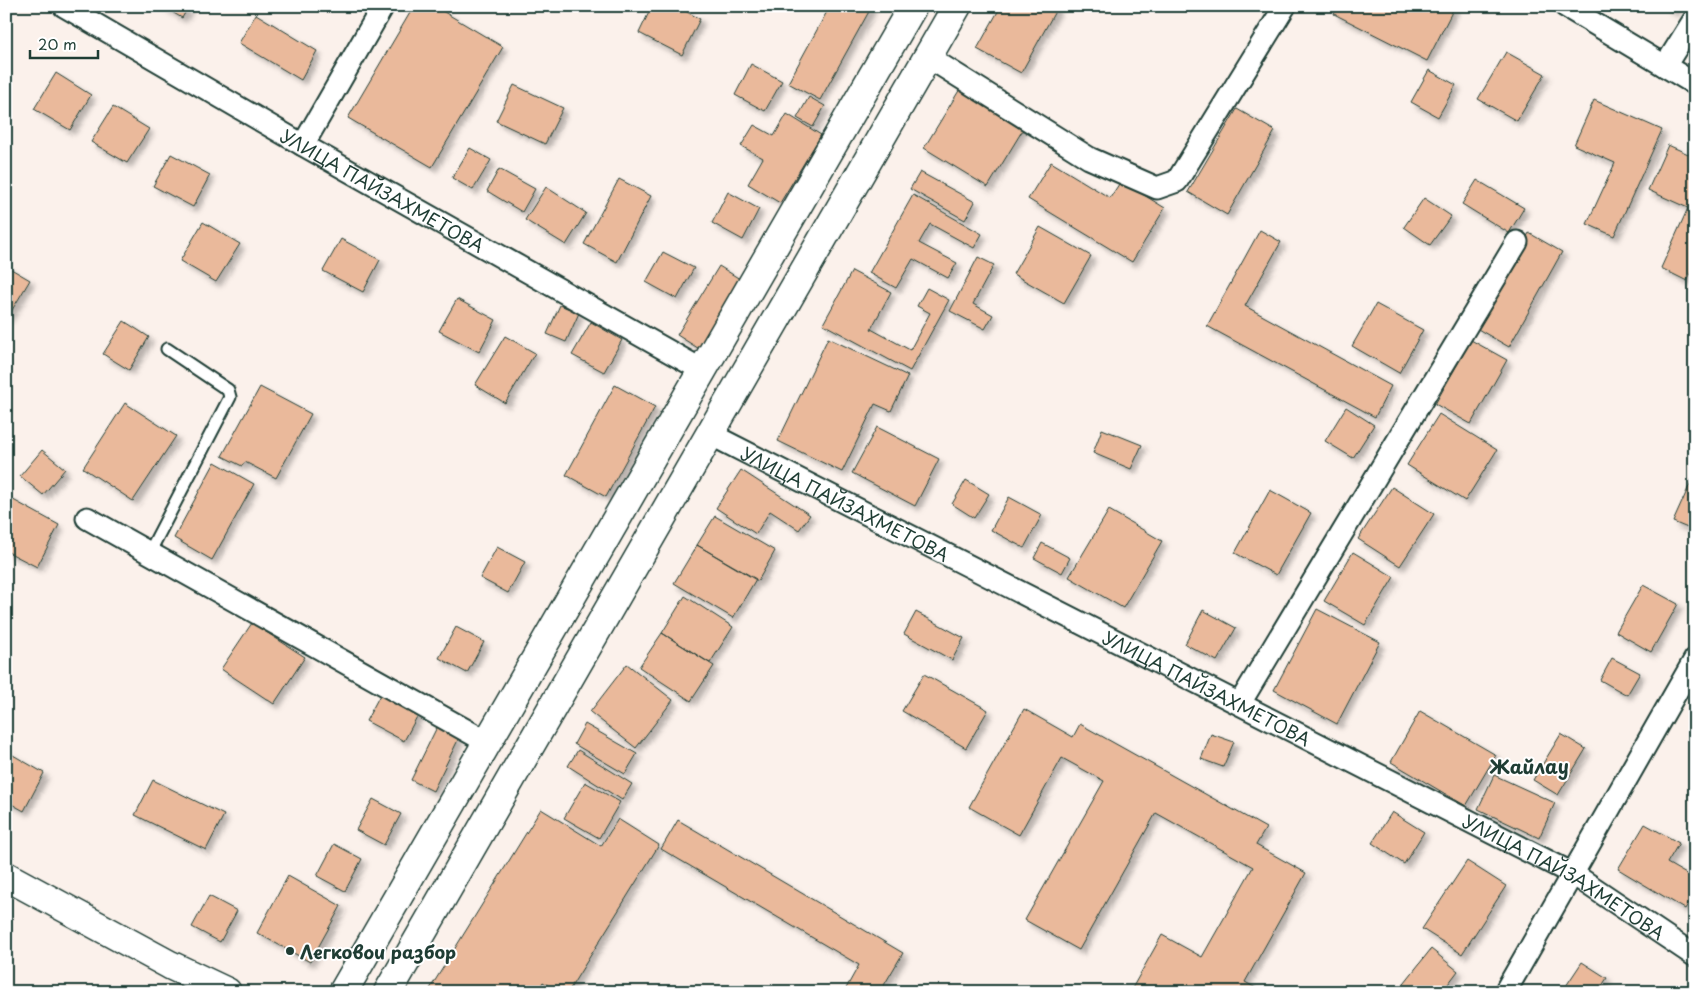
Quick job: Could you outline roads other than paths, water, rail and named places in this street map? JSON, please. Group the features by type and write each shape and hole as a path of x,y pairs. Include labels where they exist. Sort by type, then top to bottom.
{"main road":[{"path":"343,992 912,6"},
{"path":"388,992 957,6"},
{"path":"6,876 170,965 227,992"}],"street":[{"name":"УЛИЦА ПАЙЗАХМЕТОВА","path":"64,6 303,145 702,370"},
{"path":"303,145 382,6"},
{"path":"928,57 1089,158 1158,188 1177,181 1285,6"},
{"path":"1566,6 1695,84"},
{"path":"1665,66 1695,18"},
{"path":"1240,704 1517,242"},
{"name":"УЛИЦА ПАЙЗАХМЕТОВА","path":"710,434 1573,874 1695,956"},
{"path":"87,518 487,742"},
{"path":"1505,992 1695,659"}],"lane":[{"path":"149,552 230,397 228,390 167,349"}],"place":[{"name":"Легковои разбор","path":"290,951"}],"district":[{"name":"Жайлау","path":"1529,766"}]}
